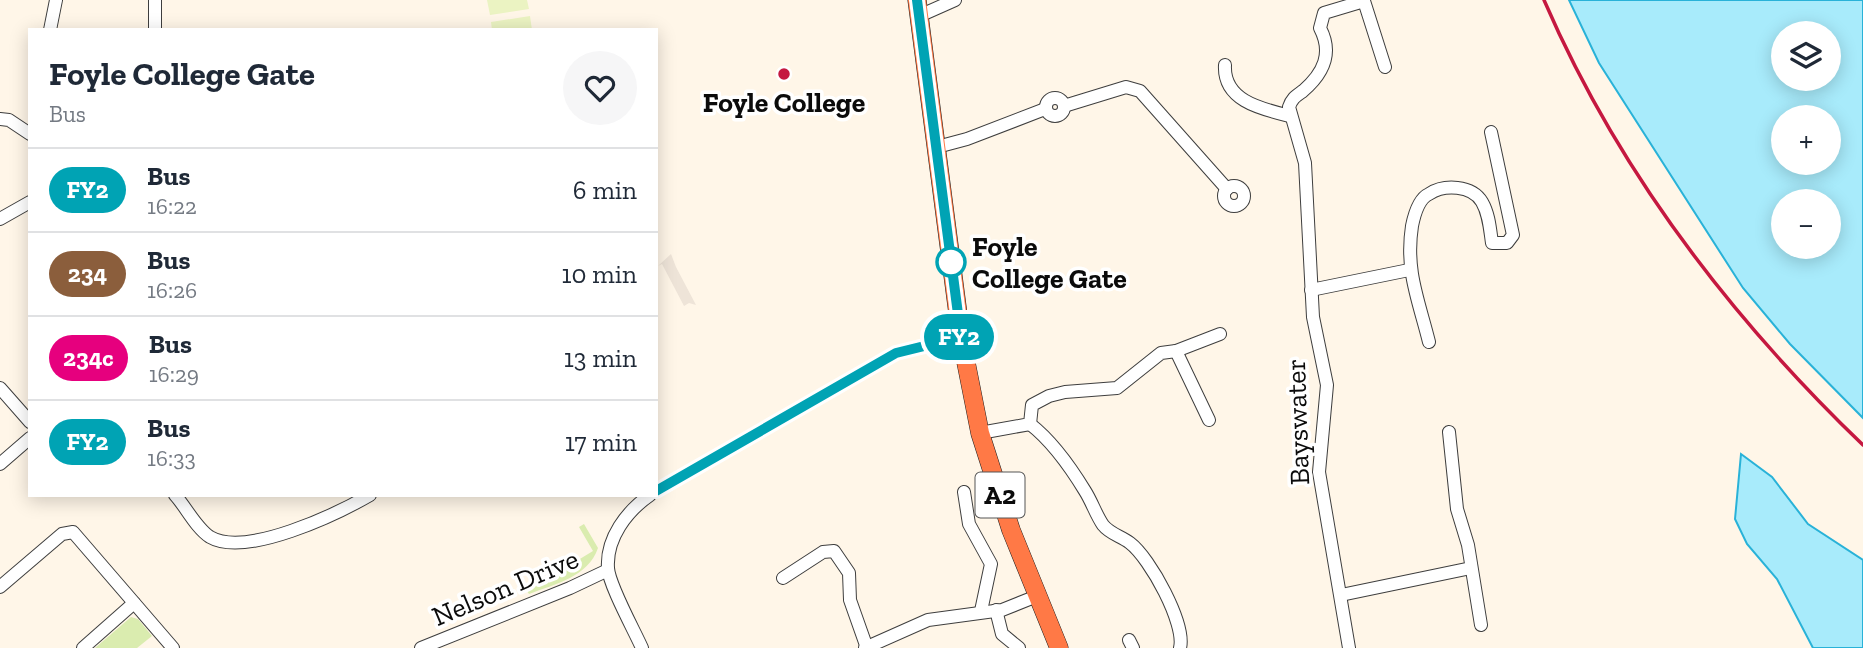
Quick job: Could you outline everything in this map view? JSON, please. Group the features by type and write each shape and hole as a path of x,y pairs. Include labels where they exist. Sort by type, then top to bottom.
{"highway":[{"name":"A2","path":"918,8 961,337 981,433 1011,530 1059,648"}],"street":[{"path":"50,28 56,0"},
{"path":"155,0 155,28"},
{"path":"918,8 955,0"},
{"path":"1225,65 1224,75 1234,94 1264,110 1290,117 1291,100 1317,73 1328,54 1326,40 1320,28 1324,13 1364,1 1385,67"},
{"path":"937,147 1045,109 1048,114 1058,116 1064,106 1126,87 1140,91 1227,189"},
{"name":"Bayswater","path":"1290,117 1306,163 1313,317 1327,385 1320,472 1349,648"},
{"path":"0,119 9,120 28,133"},
{"path":"1430,342 1409,270 1412,226 1418,205 1428,194 1449,188 1468,189 1481,200 1492,243 1507,243 1513,235 1491,132"},
{"path":"0,219 28,203"},
{"path":"1311,290 1409,270"},
{"path":"1030,424 1032,405 1049,396 1117,387 1161,353 1176,351 1220,334"},
{"path":"658,490 896,353 961,337"},
{"path":"1176,351 1209,420"},
{"path":"0,388 28,420"},
{"path":"981,433 1030,424"},
{"path":"1030,424 1052,446 1085,490 1104,526 1130,543 1143,558 1166,595 1183,637 1180,648"},
{"path":"1449,432 1457,509 1468,545 1481,625"},
{"path":"0,464 28,440"},
{"path":"964,492 969,524 991,564 981,611"},
{"path":"177,497 209,536 225,542 251,542 320,519 366,497"},
{"path":"642,648 608,570 611,547 619,526 648,497"},
{"path":"0,587 39,552 70,531 173,648"},
{"path":"783,578 823,552 834,551 849,573 850,600 866,648 896,642 928,620 996,610 1037,596"},
{"path":"1341,594 1471,568"},
{"name":"Nelson Drive","path":"421,648 570,589 608,570"},
{"path":"83,648 134,603"},
{"path":"996,610 1002,634 1019,648"}],"green space":[{"path":"487,0 527,0 529,9 490,15"},
{"path":"530,16 532,28 492,28 491,22"},
{"path":"584,524 598,548 587,566 560,583 529,594 527,591 593,551 579,527"},
{"path":"131,617 138,619 152,636 137,648 95,648"}],"shaded area":[{"path":"671,254 696,305 689,303 684,306 662,264 658,266"}],"water":[{"path":"1569,0 1863,0 1863,418 1790,344 1743,288 1599,63"},
{"path":"1741,454 1772,477 1808,524 1863,560 1863,648 1813,648 1777,579 1747,544 1735,519"}],"railway":[{"path":"1544,0 1606,123 1681,238 1768,346 1863,445"}],"bus line":[{"name":"FY2","path":"658,490 820,400 896,353 914,346 961,337 917,0"}],"place":[{"name":"Foyle College","path":"784,74"},
{"name":"Foyle College Gate","path":"951,262"}]}
